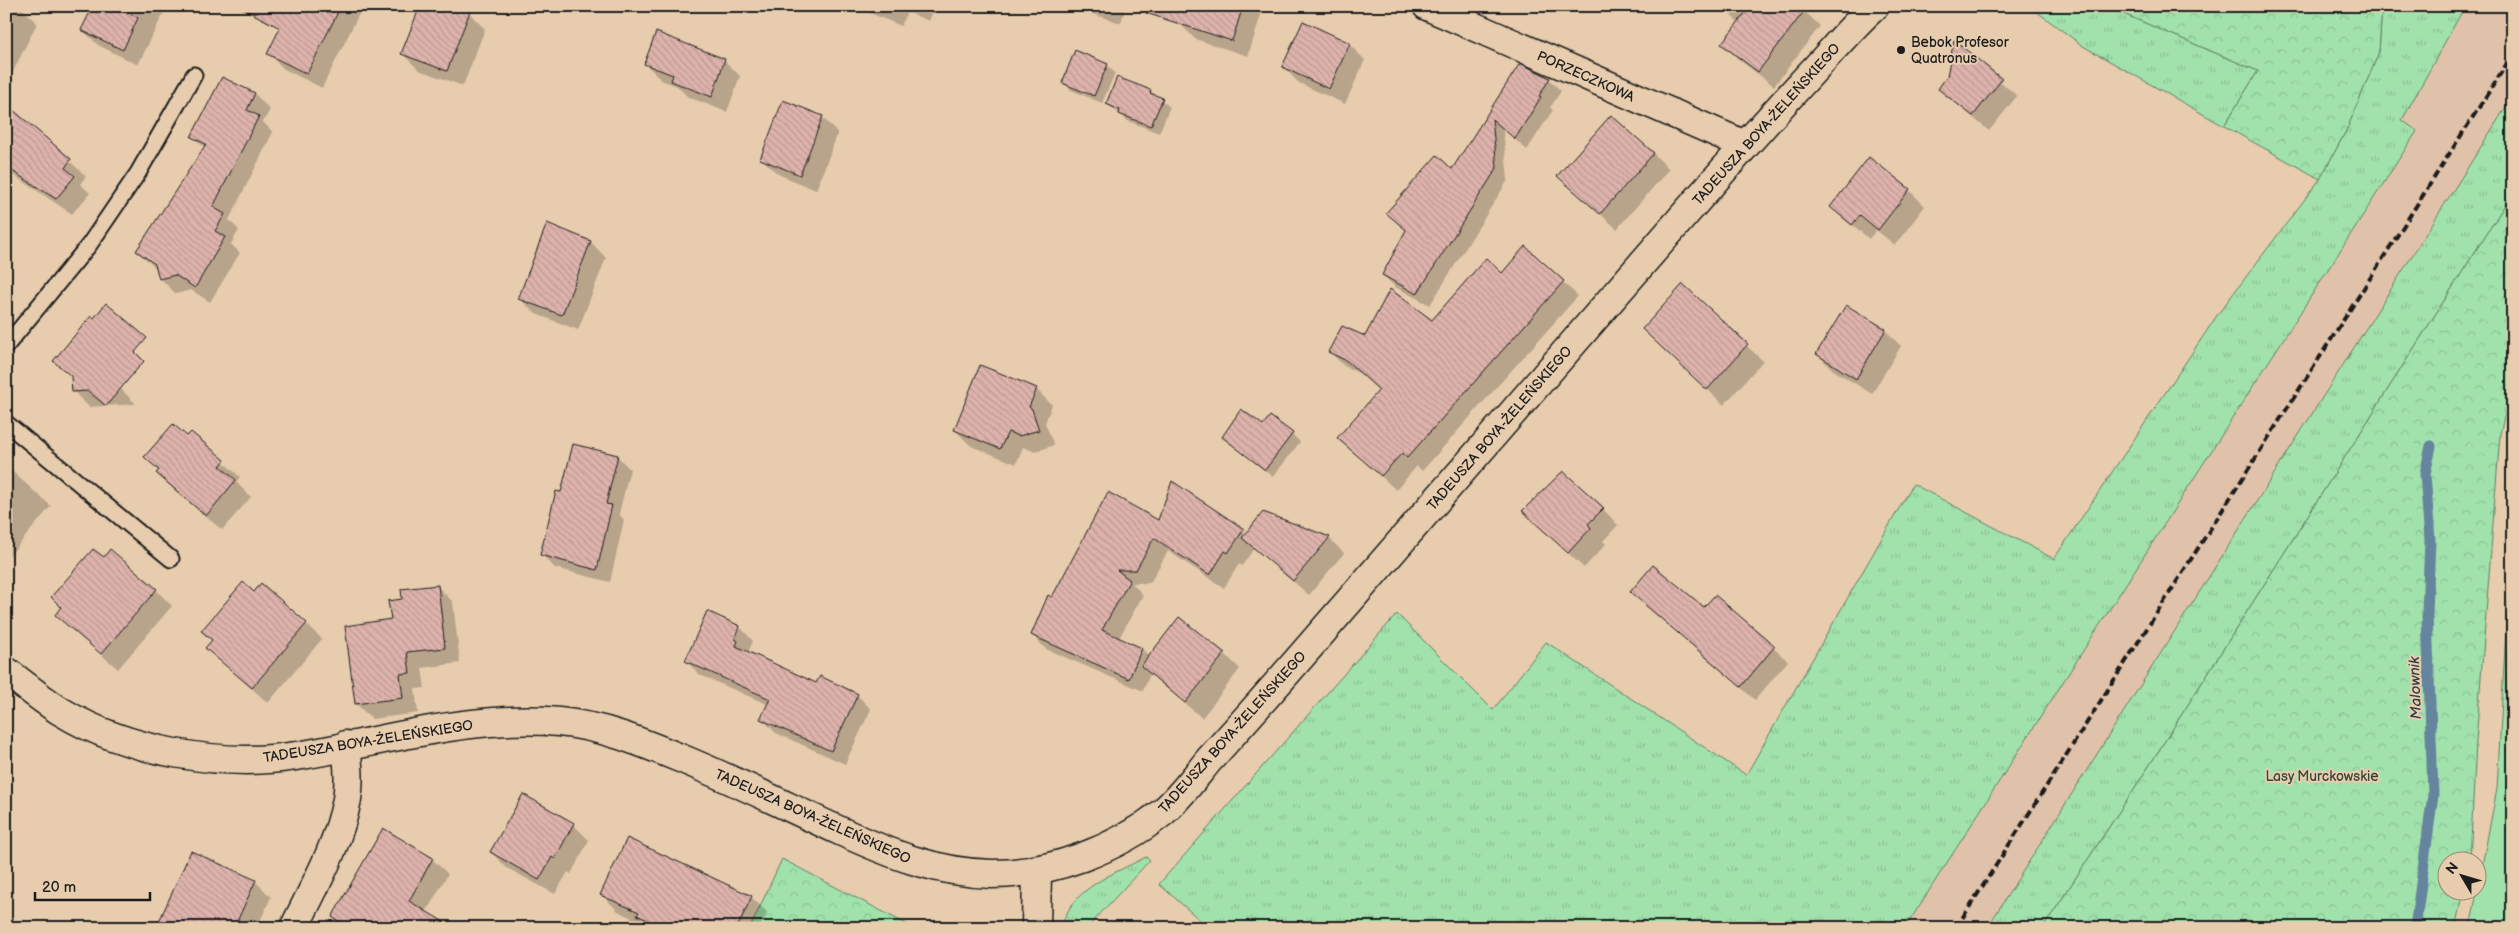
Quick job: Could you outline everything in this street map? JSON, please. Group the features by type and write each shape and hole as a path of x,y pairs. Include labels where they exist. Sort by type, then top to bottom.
{"street":[{"name":"PORZECZKOWA","path":"1427,6 1745,145"},
{"name":"TADEUSZA BOYA-ŻELEŃSKIEGO","path":"6,670 61,712 97,730 133,743 171,752 214,758 264,760 298,756 346,745 473,723 562,722 591,727 637,740 703,767 864,842 912,861 948,870 982,874 1014,874 1038,870 1081,858 1115,842 1164,811 1745,145 1875,6"},
{"path":"294,928 339,831 347,798 348,770 346,745"},
{"path":"1036,928 1038,870"}],"lane":[{"path":"6,346 89,245 138,173 194,74"},
{"path":"6,423 171,559"}],"shaded area":[{"path":"2465,6 2513,6 2513,96 1987,928 1905,928 2417,131 2401,120"}],"green space":[{"path":"2029,6 2113,6 2112,9 2258,71 2224,126 2083,46"},
{"path":"2113,6 2382,6 2379,52 2347,129 2320,179 2224,126 2258,71 2112,9"},
{"path":"2382,6 2465,6 2402,120 2417,131 1905,928 1209,928 1159,884 1397,614 1493,710 1546,642 1746,775 1913,484 2054,559 2218,314 2320,179 2347,129 2379,52"},
{"path":"2513,96 2513,192 2151,763 2043,928 1987,928"},
{"name":"Lasy Murckowskie","path":"2513,192 2513,380 2500,434 2476,741 2470,852 2436,852 2436,902 2461,902 2455,928 2043,928 2151,763"},
{"path":"2513,559 2513,928 2470,928 2475,902 2486,902 2485,852 2497,789 2507,611"},
{"path":"1146,857 1150,860 1087,928 1061,928 1066,914 1084,892 1107,877"},
{"path":"782,859 914,928 750,928"}],"building":[{"path":"93,6 115,6 138,18 123,50 81,30"},
{"path":"238,6 341,6 307,74 267,54 280,28"},
{"path":"420,6 472,6 447,71 401,54"},
{"path":"1147,6 1243,6 1232,41 1146,13"},
{"path":"1751,6 1808,6 1758,72 1721,44"},
{"path":"1303,21 1350,43 1329,89 1282,67"},
{"path":"656,32 725,59 712,97 671,81 673,75 644,64"},
{"path":"1954,40 2002,79 1973,116 1938,89 1947,76"},
{"path":"1075,50 1108,64 1094,96 1062,83"},
{"path":"1520,63 1550,78 1539,96 1541,97 1515,139 1492,119 1497,168 1417,294 1382,275 1406,230 1386,213 1437,155 1452,169"},
{"path":"222,77 255,93 247,110 259,116 213,207 225,214 215,231 225,237 195,288 175,275 159,279 155,264 136,251 206,144 191,137"},
{"path":"1117,77 1151,90 1150,93 1163,98 1151,126 1119,114 1120,110 1106,104"},
{"path":"783,100 823,116 800,175 760,159"},
{"path":"6,104 71,159 65,168 75,176 56,199 6,167"},
{"path":"1611,115 1654,153 1600,214 1557,176"},
{"path":"1869,157 1910,189 1878,230 1860,215 1852,225 1830,207"},
{"path":"547,223 591,241 562,315 518,299"},
{"path":"1525,246 1564,281 1407,458 1402,453 1381,476 1337,438 1379,390 1347,361 1328,352 1342,326 1365,336 1390,289 1432,320 1486,258 1502,273"},
{"path":"1683,284 1748,344 1707,390 1642,329"},
{"path":"106,303 147,338 135,352 144,361 106,406 88,391 72,392 71,376 53,361 91,316 94,318"},
{"path":"1846,305 1886,329 1856,379 1816,354"},
{"path":"980,365 1037,388 1029,407 1032,409 1039,430 1019,436 1008,432 1000,449 954,430"},
{"path":"1241,409 1263,425 1270,416 1293,433 1265,470 1222,437"},
{"path":"173,424 187,436 191,432 225,460 220,466 236,480 206,516 156,473 159,470 144,457"},
{"path":"573,444 618,455 606,504 612,505 597,570 540,555 556,491 561,492"},
{"path":"1563,471 1604,508 1588,524 1591,528 1568,553 1522,511"},
{"path":"1172,481 1244,529 1228,553 1225,551 1210,575 1154,538 1136,570 1117,570 1130,580 1102,630 1142,648 1129,679 1031,635 1048,595 1052,597 1108,492 1158,520"},
{"path":"1263,512 1330,537 1293,581 1242,538"},
{"path":"93,549 104,557 110,549 157,589 101,654 55,615 61,607 51,597"},
{"path":"1653,565 1704,607 1715,595 1775,646 1741,687 1630,592"},
{"path":"243,582 254,592 261,583 307,623 252,688 205,648 212,640 201,631"},
{"path":"438,585 445,648 407,652 410,673 400,674 403,698 355,704 345,626 391,619 388,601 402,599 401,589"},
{"path":"707,611 740,626 735,639 738,641 736,646 816,683 820,676 858,694 831,751 760,719 770,699 685,661"},
{"path":"1179,617 1225,653 1185,703 1141,666"},
{"path":"523,794 574,823 555,859 552,857 539,880 490,852"},
{"path":"383,828 433,858 409,901 454,928 350,928 332,917"},
{"path":"627,838 752,896 737,928 665,928 637,915 639,912 600,895"},
{"path":"191,851 256,880 234,928 156,928"}],"waterway":[{"name":"Malownik","path":"2415,928 2433,795 2427,613 2430,540 2425,474 2431,446"}],"railway":[{"path":"1956,928 2513,54"}],"place":[{"name":"Bebok Profesor Quatronus","path":"1901,50"}]}
